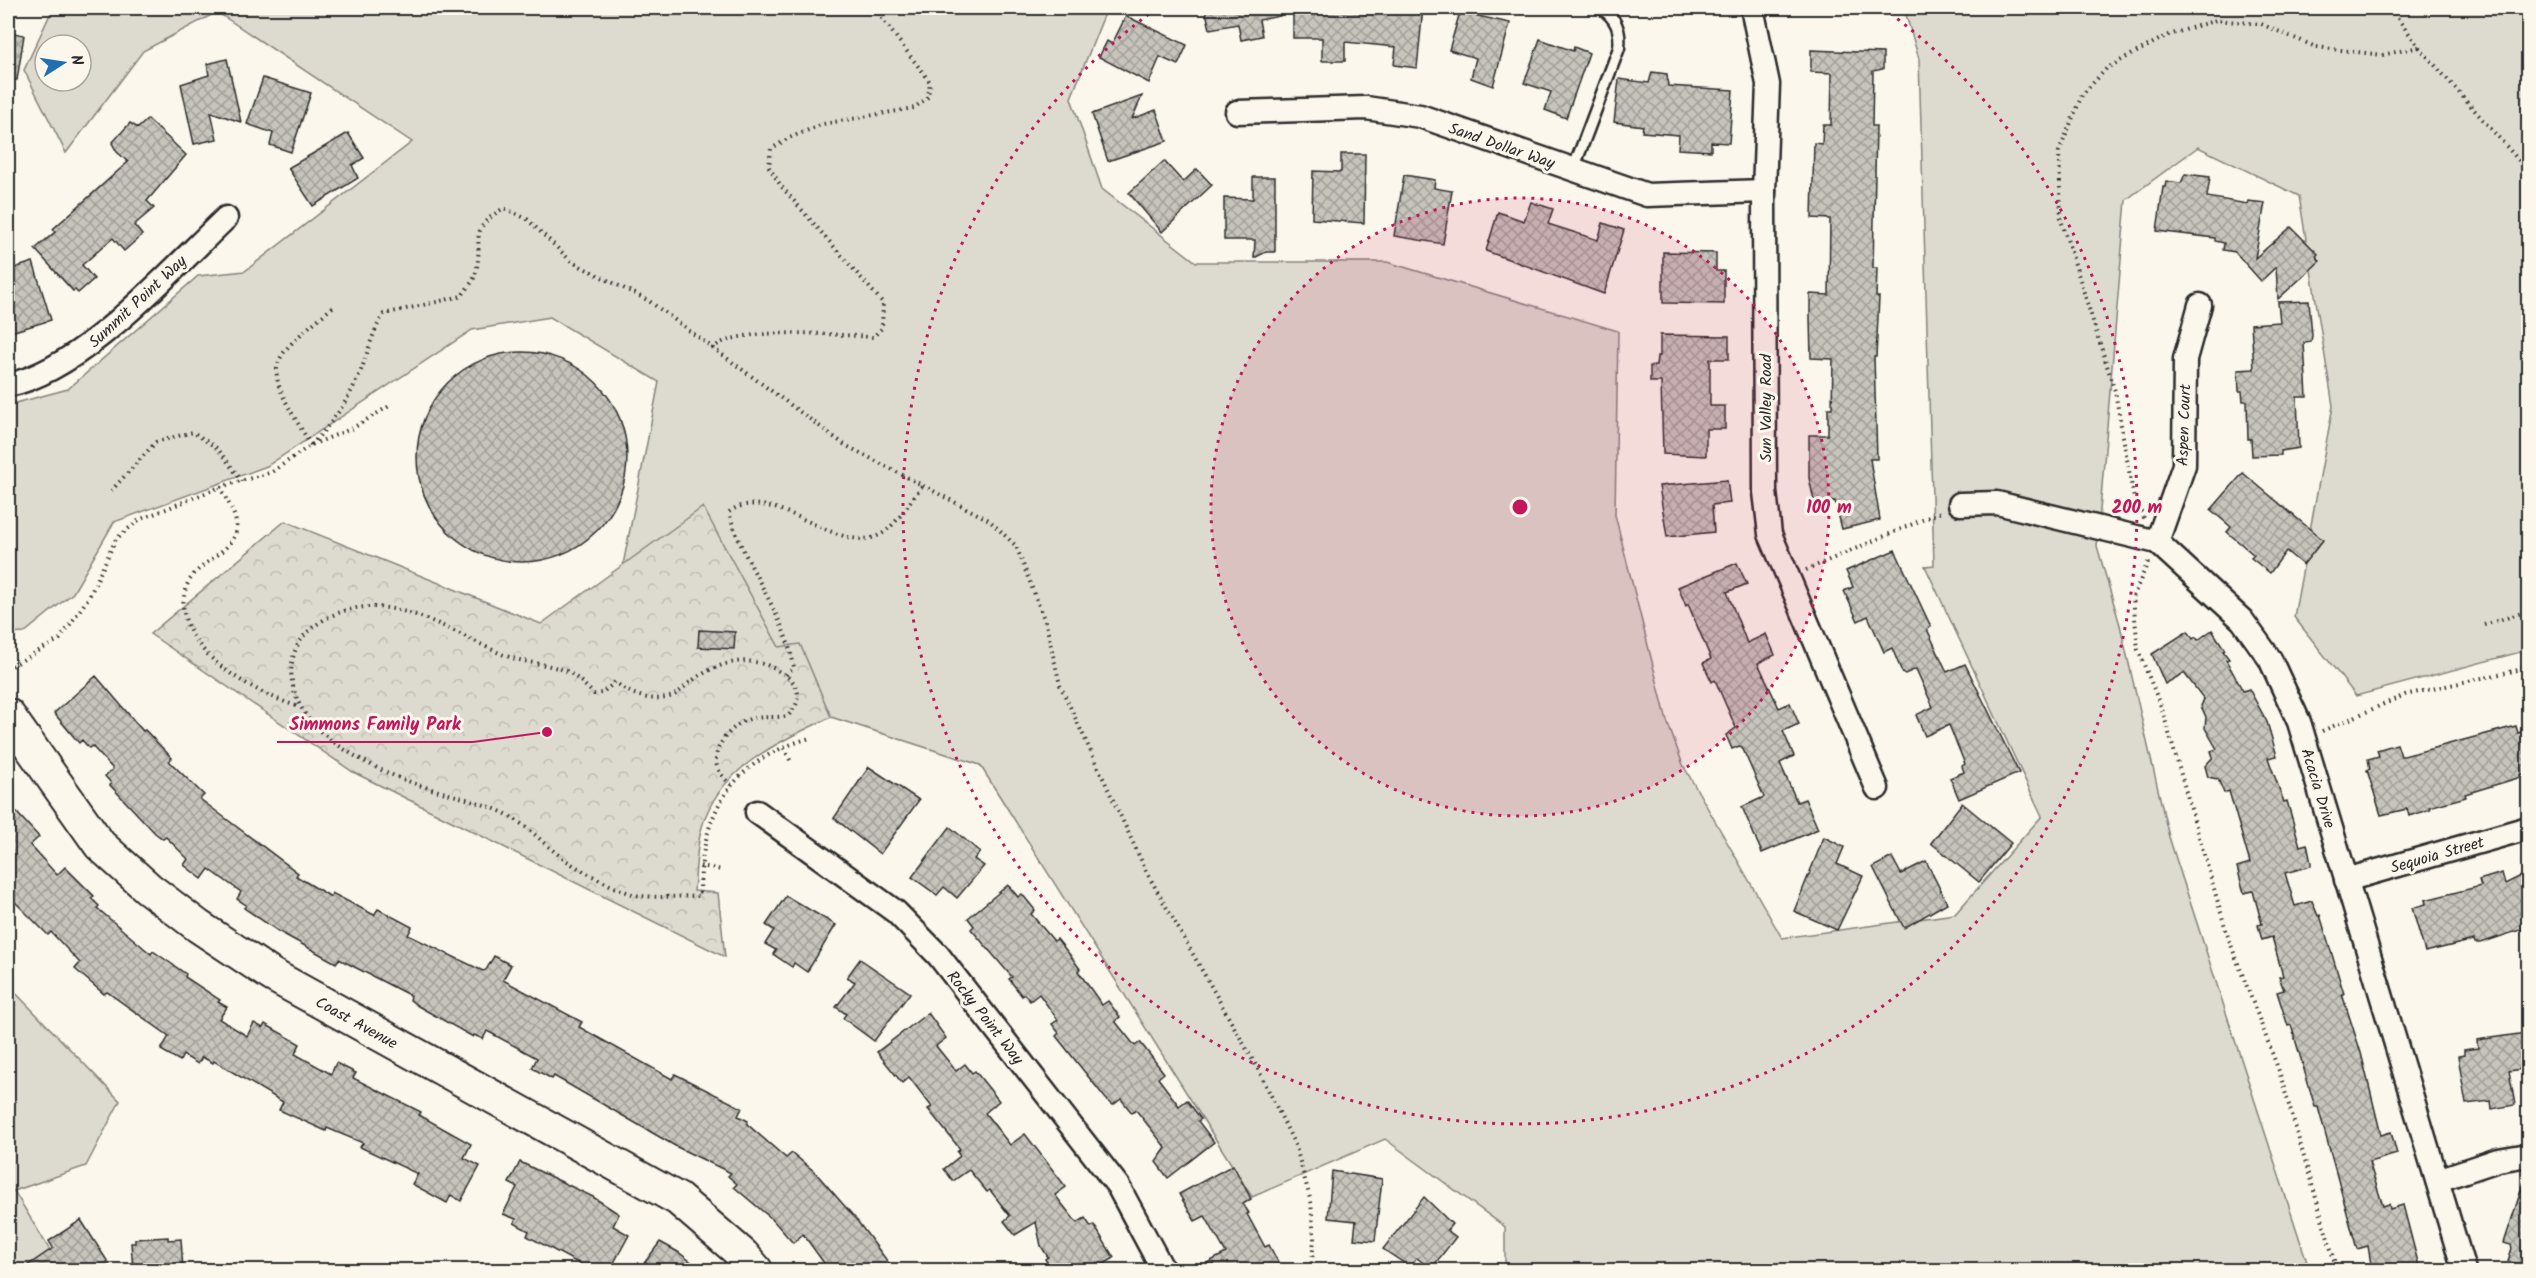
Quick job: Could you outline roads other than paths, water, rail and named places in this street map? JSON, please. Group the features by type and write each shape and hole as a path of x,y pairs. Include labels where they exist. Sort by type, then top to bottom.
{"street":[{"name":"Sun Valley Road","path":"1752,8 1768,84 1764,191 1765,492 1770,534 1877,788"},
{"name":"Sand Dollar Way","path":"1237,112 1366,108 1420,116 1647,195 1764,191"},
{"name":"Summit Point Way","path":"8,385 24,382 87,347 226,218"},
{"name":"Aspen Court","path":"2157,542 2184,465 2185,359 2200,305"},
{"name":"Acacia Drive","path":"1960,504 1997,503 2157,542 2241,620 2270,659 2304,738 2464,1270"},
{"name":"Coast Avenue","path":"8,715 100,845 148,888 198,926 272,975 678,1199 743,1255 756,1270"},
{"name":"Rocky Point Way","path":"757,812 896,912 938,955 1118,1186 1163,1270"},
{"name":"Sequoia Street","path":"2346,880 2529,828"},
{"path":"2438,1180 2498,1160 2529,1155"}],"lane":[{"path":"1573,170 1619,48 1621,32 1610,14 1601,8"}],"place":[{"name":"Simmons Family Park","path":"547,732"}]}
